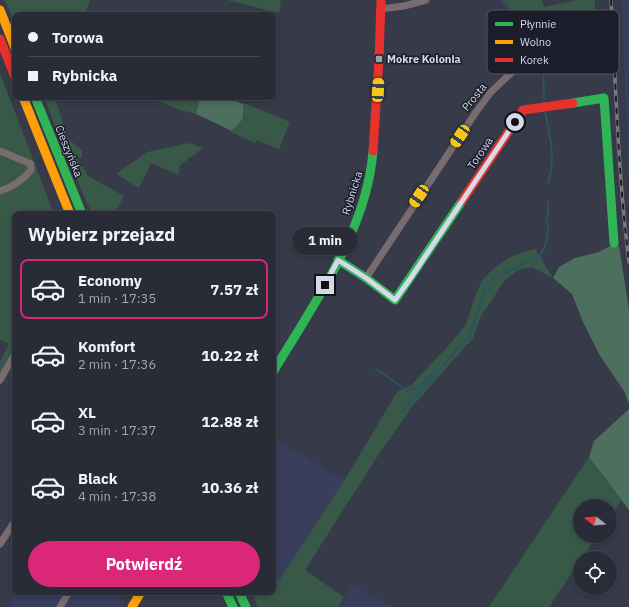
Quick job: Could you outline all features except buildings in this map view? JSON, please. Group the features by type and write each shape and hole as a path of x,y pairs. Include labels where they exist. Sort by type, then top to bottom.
{"street":[{"path":"381,4 404,6 426,0"},
{"name":"Rybnicka","path":"276,367 320,294 338,260 358,216 365,196 372,168 377,106 381,4"},
{"path":"0,10 12,40"},
{"path":"0,39 12,69"},
{"name":"Prosta","path":"366,278 476,112 491,92 511,74"},
{"name":"Torowa","path":"338,260 366,278 395,300 523,110 604,98 614,243"},
{"name":"Cieszyńska","path":"24,100 69,211"},
{"name":"Cieszyńska","path":"36,100 81,211"},
{"path":"0,151 31,164 31,170 23,180 11,188 0,191"},
{"path":"0,380 12,359"},
{"path":"0,544 12,526"},
{"path":"60,607 67,595"},
{"path":"132,607 139,595"},
{"path":"227,595 233,607"},
{"path":"240,595 246,607"}],"shaded area":[{"path":"622,0 629,0 629,190 622,15"},
{"path":"276,439 344,481 278,582 276,580"},
{"path":"352,585 394,607 338,607"},
{"path":"16,595 114,595 125,602 122,607 7,607"}],"green space":[{"path":"5,0 90,0 86,12 12,12 12,18"},
{"path":"227,0 281,0 279,13"},
{"path":"504,0 542,0 544,7 577,0 595,0 595,10 512,10"},
{"path":"0,73 53,211 12,211 12,363 0,385 0,362 9,344 0,339"},
{"path":"45,100 56,100 68,139 82,150 82,157 77,158 88,176 124,196 116,211 91,211 64,150"},
{"path":"156,100 202,100 199,103 196,114 180,110"},
{"path":"202,100 233,100 243,104 244,113 238,125 232,131 196,114 199,102"},
{"path":"244,103 290,122 279,149 256,140 255,143 231,132 239,124 244,115"},
{"path":"189,143 203,148 179,166 180,169 178,175 151,163 139,188 116,174 147,152"},
{"path":"610,246 619,246 629,310 629,404 624,391 599,354 583,322 572,294 553,278 559,267 575,258 599,252"},
{"path":"535,249 553,278 532,267 518,270 505,280 481,316 473,338 411,408 375,460 305,570 344,597 338,607 258,607 253,595 276,595 276,580 278,582 344,481 397,392 412,384 451,343 466,324 482,280 493,269 512,256"},
{"path":"629,409 629,510 589,457 594,441"},
{"path":"589,457 621,500 617,506 617,499 573,499 573,543 592,543 587,551 573,551 573,571 549,607 489,607"}],"waterway":[{"path":"502,0 509,10"},
{"path":"543,74 544,99"},
{"path":"545,112 552,156 552,165 548,183"},
{"path":"403,411 470,336 488,282 532,259 541,258 540,254 544,249 548,234 546,219 548,216 548,202"},
{"path":"375,368 409,392 411,389 419,387 435,371 438,371"}],"railway":[{"path":"611,0 612,10"},
{"path":"615,74 620,164 629,262"}],"traffic: fast":[{"path":"573,103 604,98 614,243"},
{"path":"36,100 81,211"},
{"path":"276,367 321,294 349,238 369,181 373,151"},
{"path":"338,260 366,278 395,300 462,201"},
{"path":"227,595 233,607"},
{"path":"240,595 246,607"}],"traffic: slow":[{"path":"0,10 12,40"},
{"path":"24,100 69,211"},
{"path":"132,607 139,595"}],"traffic: jam":[{"path":"373,151 381,0"},
{"path":"0,39 12,69"},
{"path":"462,201 523,110 573,103"}],"place":[{"name":"Mokre Kolonia","path":"379,59"}],"route":[{"path":"325,285 338,260 366,278 395,300 515,122"}]}
